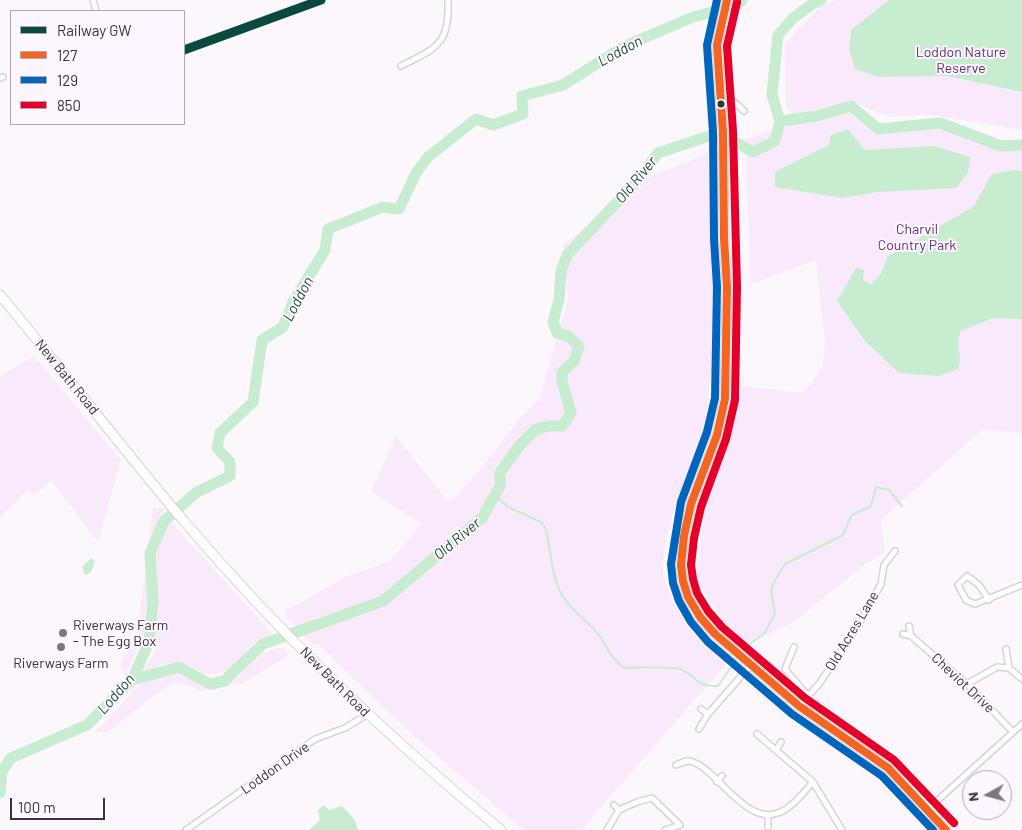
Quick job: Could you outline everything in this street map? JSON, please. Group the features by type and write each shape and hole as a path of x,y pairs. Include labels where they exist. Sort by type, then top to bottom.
{"main road":[{"path":"726,0 717,45 723,132 727,287 725,398 717,434 691,504 684,536 681,565 688,597 700,617 715,634 800,706 888,768 946,830"},
{"name":"New Bath Road","path":"0,294 171,506 272,619 368,714 501,830"}],"street":[{"path":"400,66 438,47 449,22 448,0"},
{"path":"719,94 729,97 744,111"},
{"name":"Old Acres Lane","path":"800,706 819,684 856,629 881,584 884,565 895,551"},
{"path":"989,600 979,586 967,576 958,586 966,600 975,604 989,600 1022,585"},
{"path":"909,626 911,636"},
{"name":"Cheviot Drive","path":"903,634 911,636 967,684 1013,732"},
{"path":"794,647 786,669 808,696"},
{"path":"1006,649 1009,668"},
{"path":"699,729 708,714 749,662"},
{"path":"967,684 997,667 1009,668 1022,679"},
{"path":"701,710 708,714"},
{"name":"Loddon Drive","path":"186,830 315,739 345,728 368,714"},
{"path":"928,809 1022,724"},
{"path":"757,734 777,749 813,782 842,830"},
{"path":"777,749 781,742"},
{"path":"676,765 688,761 699,765 732,796 768,815 778,813 790,806 813,782"},
{"path":"717,782 722,776"},
{"path":"607,830 619,810 652,798 687,830"},
{"path":"614,805 619,810"},
{"path":"768,815 768,827"},
{"path":"665,830 680,825"}],"green space":[{"name":"Loddon Nature Reserve","path":"836,0 1022,0 1022,130 931,115 890,117 850,101 793,116 786,107 785,44 820,7"},
{"name":"Charvil Country Park","path":"846,111 875,134 933,127 959,134 989,148 1022,150 1022,433 982,430 881,520 885,552 863,566 791,624 741,646 696,580 707,493 742,386 803,393 822,368 825,342 816,260 751,284 745,140 784,125 816,122"},
{"path":"708,153 713,281 711,378 703,430 669,528 663,569 673,599 684,620 707,647 726,664 581,830 524,830 407,730 317,643 312,645 285,615 288,614 285,611 348,576 390,561 422,524 371,492 396,436 449,503 480,470 521,417 539,400 568,299 563,245 645,179"},
{"path":"34,356 121,460 98,542 52,481 34,495 28,490 0,518 0,376"},
{"path":"153,508 165,508 147,557 151,596 145,631 125,677 120,665 137,634"},
{"path":"171,522 272,633 251,645 236,669 217,674 203,674 189,665 175,662 160,665 144,672 142,670 153,656 157,645 153,554 167,523"},
{"path":"283,647 288,656 243,683 214,690 200,691 181,683 168,685 107,733 95,731 106,722 136,688 153,678 166,674 177,674 207,684 226,683 243,672 261,655"}],"shaded area":[{"path":"889,0 1022,0 1022,92 948,76 879,77 855,69 849,49 851,30"},
{"path":"848,129 865,150 934,146 970,157 968,173 956,188 877,192 843,198 775,187 775,172 829,145 831,135"},
{"name":"Charvil Country Park","path":"1013,170 1022,171 1022,319 993,318 961,331 958,342 960,364 958,369 939,376 899,373 865,341 837,301 856,268 864,270 863,280 871,284 880,275 888,256 973,207 992,174"},
{"path":"91,558 95,561 91,572 85,575 82,567"},
{"path":"324,805 329,810 342,806 355,820 358,830 309,830 320,820 318,810"}],"waterway":[{"name":"Loddon","path":"0,793 2,771 11,758 87,725 132,680 149,642 153,602 150,553 164,521 197,492 230,476 230,462 217,448 220,433 253,402 262,340 283,327 293,302 325,250 328,229 383,207 399,209 416,173 428,157 476,119 493,125 523,114 522,96 563,85 625,46 693,17 736,6 742,0"},
{"name":"Old River","path":"132,680 179,667 210,684 224,681 263,644 383,601 482,518 500,486 500,473 519,446 536,429 562,426 571,413 562,381 562,372 574,361 579,346 568,336 557,333 553,322 559,300 561,271 567,255 639,179 658,153 709,136 739,144 753,152 775,141 780,121 772,95 778,35 792,19 812,4 821,0"},
{"name":"Old River","path":"780,121 817,116 851,106 878,129 940,123 1001,146 1022,145"},
{"path":"741,653 764,634 773,617 775,612 771,592 773,584 785,564 843,535 852,515 871,506 876,487 889,490 902,506"},
{"path":"495,495 508,507 541,522 545,527 555,579 562,595 570,606 599,635 620,665 625,668 653,667 680,669 704,684 718,686 738,657"}],"rail line":[{"name":"GW","path":"185,50 321,0"}],"transit line":[{"name":"129","path":"717,0 707,45 713,132 714,239 717,287 715,398 707,432 681,502 671,564 673,583 679,601 691,622 708,642 792,714 882,776 933,830"},
{"name":"127","path":"727,0 717,45 723,132 724,239 727,287 725,399 717,435 691,504 684,536 681,565 683,581 688,597 700,617 715,634 799,706 888,768 946,830"},
{"name":"850","path":"737,2 727,46 733,131 737,287 735,400 726,439 701,507 694,538 691,565 693,579 697,593 708,611 722,627 805,698 894,760 954,823"}],"place":[{"name":"Riverways Farm - The Egg Box","path":"63,633"},
{"name":"Riverways Farm","path":"61,647"}]}
